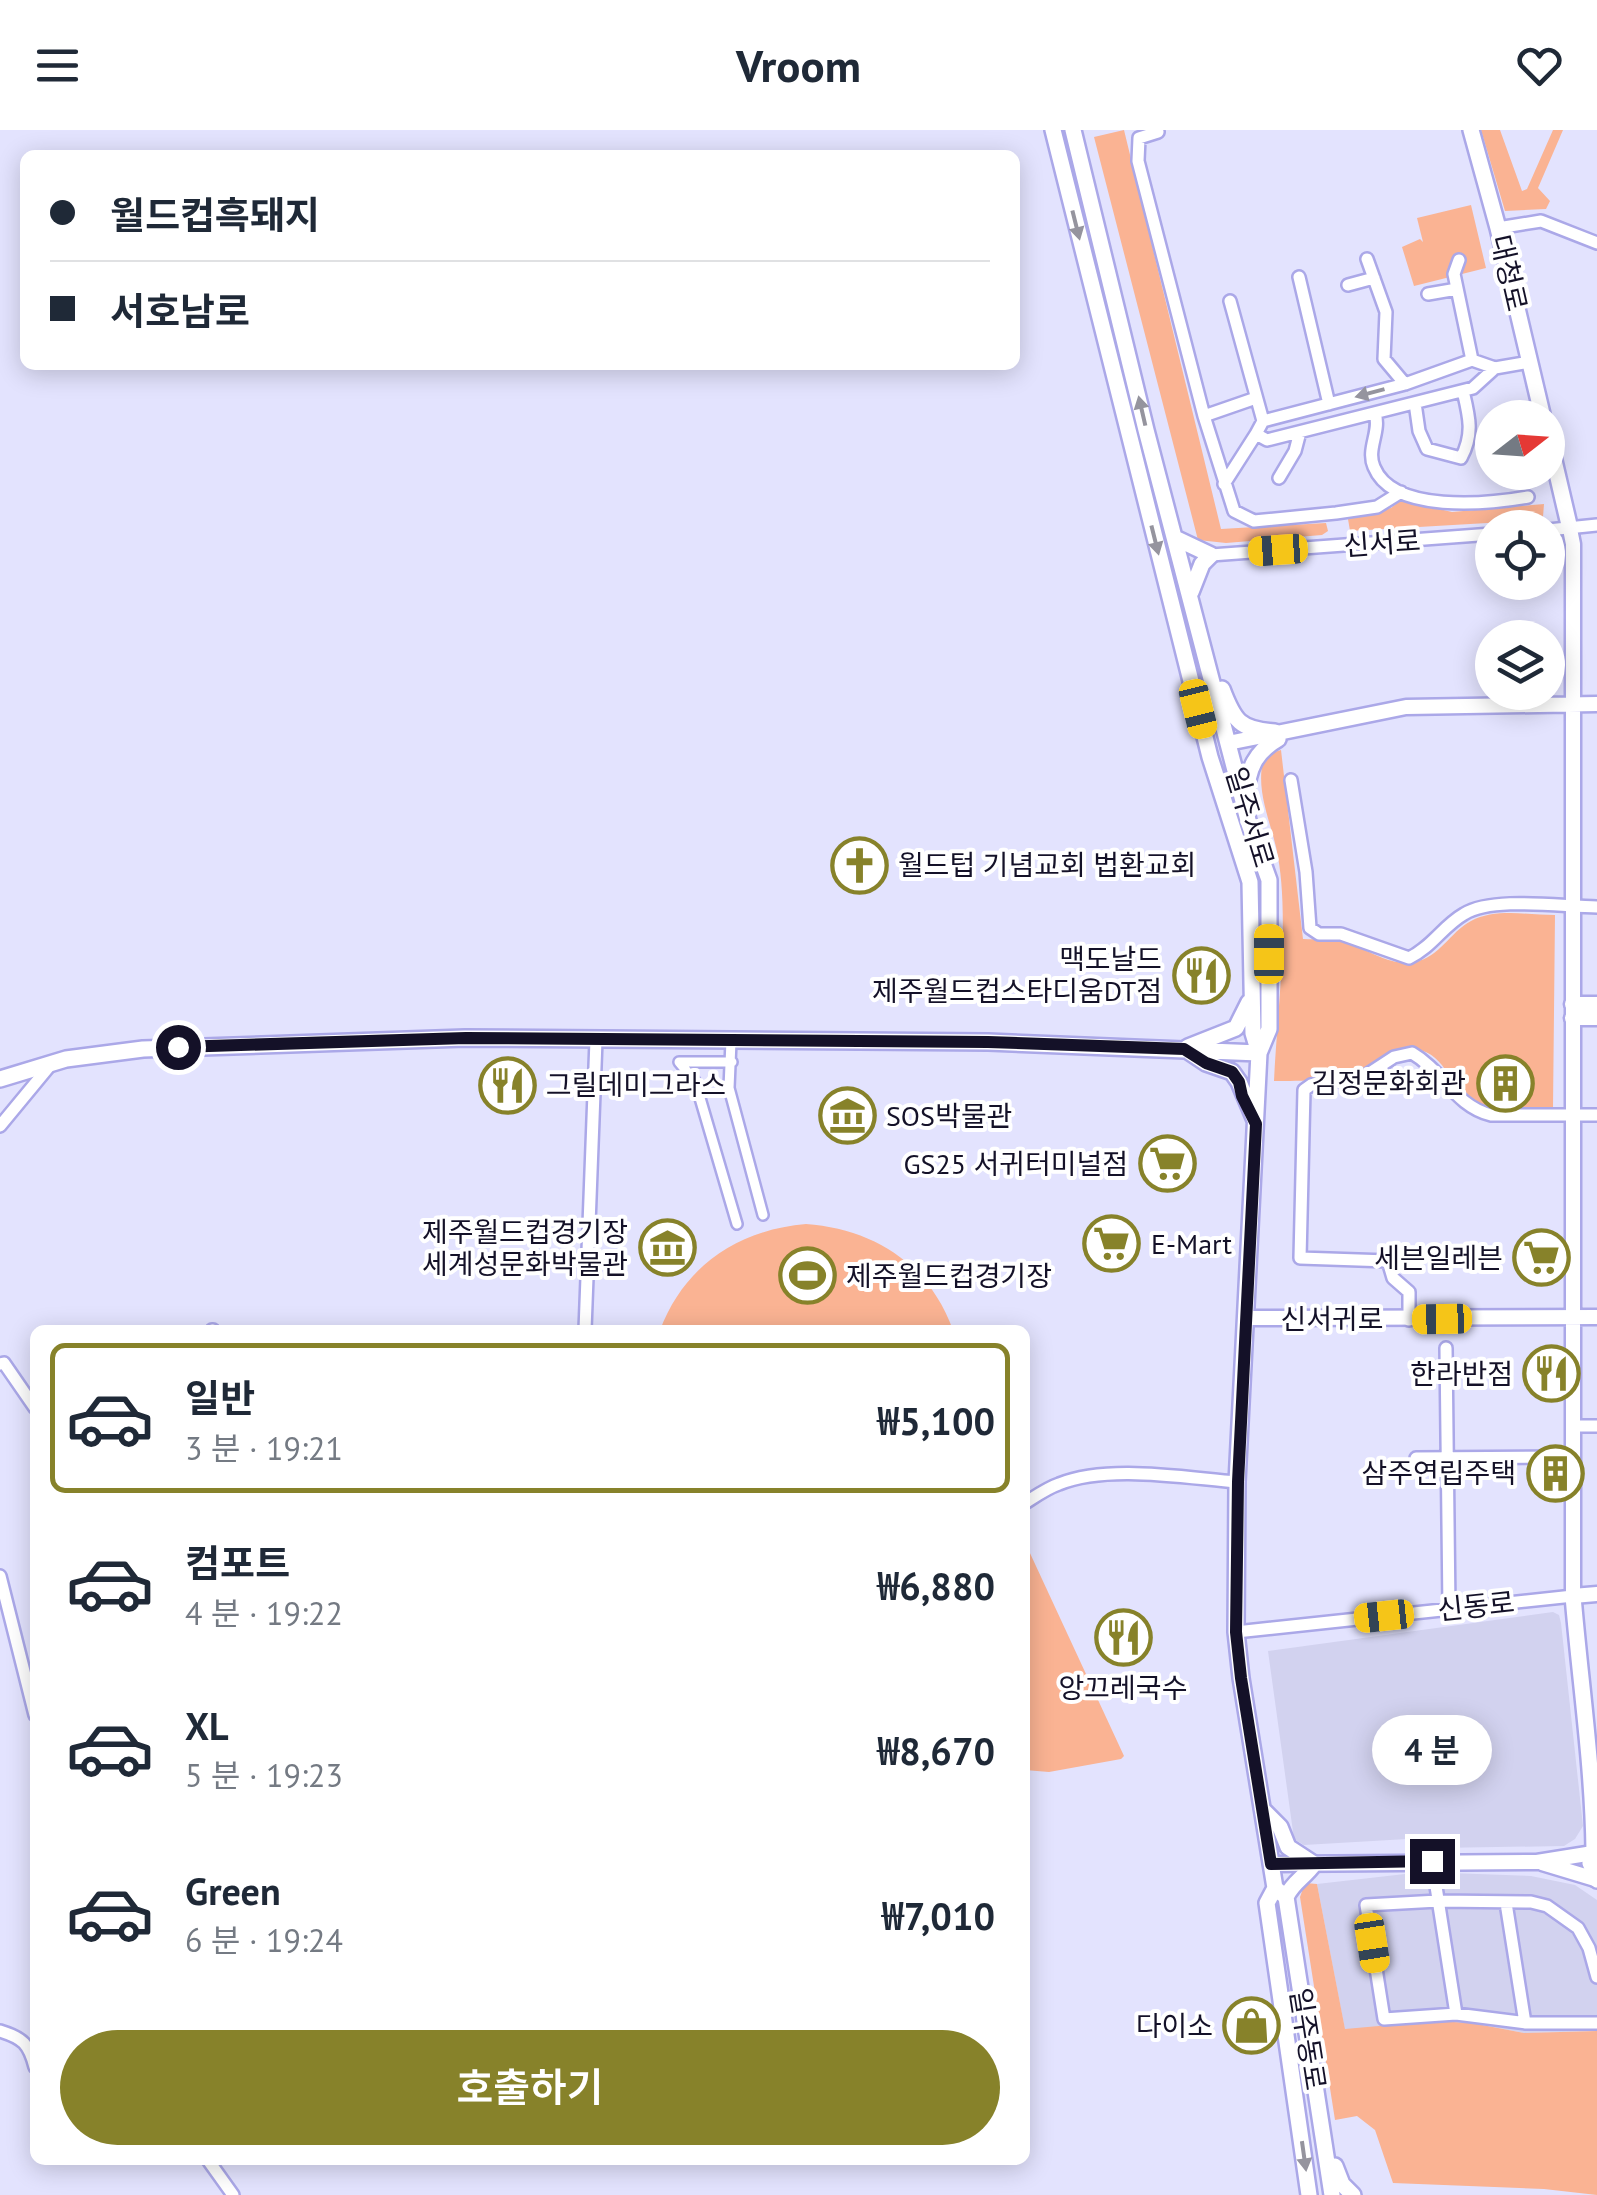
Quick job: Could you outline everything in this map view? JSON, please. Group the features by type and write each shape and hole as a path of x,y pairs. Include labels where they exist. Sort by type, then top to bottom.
{"main road":[{"name":"일주서로","path":"1053,130 1209,752 1250,882 1253,1033 1259,1052"},
{"name":"일주서로","path":"1073,130 1229,747 1269,880 1269,1029 1259,1052"},
{"name":"대청로","path":"1471,130 1539,400"},
{"path":"1561,490 1570,529"},
{"path":"1175,538 1211,555 1196,574 1190,596"},
{"path":"1206,658 1218,672 1233,714 1243,726 1277,735"},
{"path":"1250,824 1246,796 1250,766 1277,735"},
{"path":"1209,752 1229,747"},
{"path":"1184,1049 1236,1028 1252,994"},
{"path":"0,1080 95,1054 144,1049 466,1038 988,1042 1259,1052"},
{"path":"1184,1049 1206,1063 1232,1072 1256,1124"},
{"name":"일주동로","path":"1259,1052 1238,1482 1236,1632 1271,1864 1280,1893 1332,2195"},
{"path":"1573,1596 1582,1714 1595,1786 1590,1866 1596,1879"},
{"path":"1262,1809 1280,1827 1288,1847 1314,1864 1280,1893"},
{"name":"일주동로","path":"1280,1893 1267,1903 1309,2195"},
{"path":"1322,2131 1342,2184 1353,2195"}],"street":[{"path":"1158,132 1139,138 1138,160 1204,416 1234,511 1254,521 1377,506 1401,492"},
{"path":"1498,228 1541,221 1597,242"},
{"path":"1367,259 1386,312 1384,359 1405,384"},
{"path":"1459,260 1454,274 1472,360"},
{"path":"1299,278 1330,404"},
{"path":"1348,284 1374,278"},
{"path":"1428,294 1457,290"},
{"path":"1224,484 1262,421 1230,301"},
{"path":"1262,421 1405,384 1472,360 1495,368 1530,362"},
{"path":"1256,434 1267,440 1462,391 1472,388 1495,368"},
{"path":"1415,403 1418,430 1427,449 1461,458 1470,441 1470,422 1462,391"},
{"path":"1204,416 1256,398"},
{"path":"1375,413 1378,423 1370,454 1373,466 1391,488 1457,504 1528,496"},
{"path":"1279,478 1295,451 1300,432"},
{"path":"1565,529 1597,525"},
{"path":"1570,529 1573,1596"},
{"name":"신서로","path":"1211,555 1475,535"},
{"path":"1229,747 1406,706 1597,704"},
{"path":"1292,780 1306,872 1307,920 1319,934 1340,934 1410,958 1473,910 1510,905 1597,907"},
{"path":"1572,1011 1597,1004"},
{"path":"1572,1011 1597,1018"},
{"path":"586,1325 596,1040"},
{"path":"731,1042 729,1088 763,1215"},
{"path":"1409,1320 1409,1292 1393,1278 1384,1260 1300,1258 1304,1090 1312,1085 1366,1076 1394,1057 1412,1053 1440,1075 1460,1102 1476,1112 1597,1115"},
{"path":"732,1062 679,1062 694,1082 737,1224"},
{"path":"0,1126 52,1064"},
{"name":"신서귀로","path":"1247,1318 1597,1318"},
{"path":"1446,1348 1449,1609"},
{"path":"0,1364 4,1363 29,1391"},
{"path":"1573,1426 1597,1426"},
{"path":"1416,1458 1573,1457"},
{"path":"1030,1500 1058,1484 1087,1476 1238,1482"},
{"path":"0,1576 30,1695"},
{"name":"신동로","path":"1236,1632 1597,1594"},
{"path":"1271,1864 1537,1862 1594,1850"},
{"path":"1432,1861 1456,2014"},
{"path":"1537,1862 1596,1879"},
{"path":"1597,1978 1584,1938 1564,1916 1531,1902 1366,1905 1384,2020 1456,2014 1525,2023 1597,2023"},
{"path":"1506,1903 1525,2023"},
{"path":"0,2032 22,2039 30,2050"},
{"path":"212,2165 233,2195"}],"shaded area":[{"path":"1124,130 1221,529 1326,523 1328,531 1322,535 1226,543 1198,540 1094,137"},
{"path":"1481,130 1500,130 1522,191 1527,189 1553,130 1563,130 1538,188 1550,201 1546,209 1505,211"},
{"path":"1471,205 1486,268 1414,286 1402,247 1420,239 1423,242 1417,218"},
{"path":"1401,500 1452,512 1475,510 1475,524 1350,531 1348,519 1352,515 1391,508"},
{"path":"1544,504 1544,510 1475,510"},
{"path":"1281,750 1303,939 1344,941 1407,963 1431,955 1480,917 1501,913 1555,915 1553,1109 1503,1112 1475,1106 1435,1058 1415,1049 1395,1053 1373,1068 1346,1077 1274,1081 1282,901 1276,847 1261,778 1265,755"},
{"name":"제주월드컵경기장","path":"806,1224 831,1227 876,1242 914,1269 943,1307 951,1325 662,1325 699,1269 737,1243"},
{"path":"1030,1553 1124,1756 1049,1772 1030,1770"},
{"path":"1553,1612 1559,1615 1561,1623 1583,1826 1575,1839 1564,1846 1437,1848 1407,1839 1304,1845 1294,1839 1268,1651"},
{"path":"1450,1873 1531,1876 1575,1885 1597,1900 1597,2031 1524,2033 1435,2021 1345,2030 1317,1884"},
{"path":"1305,1883 1317,1884 1345,2029 1435,2021 1524,2033 1597,2031 1597,2195 1393,2183 1375,2130 1357,2116 1335,2120 1300,1897"}],"place":[{"name":"월드텁 기념교회 법환교회","path":"859,865"},
{"name":"맥도날드 제주월드컵스타디움DT점","path":"1201,975"},
{"name":"김정문화회관","path":"1505,1083"},
{"name":"그릴데미그라스","path":"507,1085"},
{"name":"SOS박물관","path":"847,1116"},
{"name":"GS25 서귀터미널점","path":"1167,1164"},
{"name":"E-Mart","path":"1112,1244"},
{"name":"제주월드컵경기장 세계성문화박물관","path":"667,1248"},
{"name":"세븐일레븐","path":"1542,1258"},
{"name":"제주월드컵경기장","path":"807,1276"},
{"name":"한라반점","path":"1552,1374"},
{"name":"삼주연립주택","path":"1555,1473"},
{"name":"앙끄레국수","path":"1123,1637"},
{"name":"다이소","path":"1252,2026"}],"route":[{"path":"178,1047 466,1038 988,1042 1184,1049 1206,1063 1223,1066 1239,1082 1256,1124 1238,1482 1236,1632 1271,1864 1432,1861"}]}
